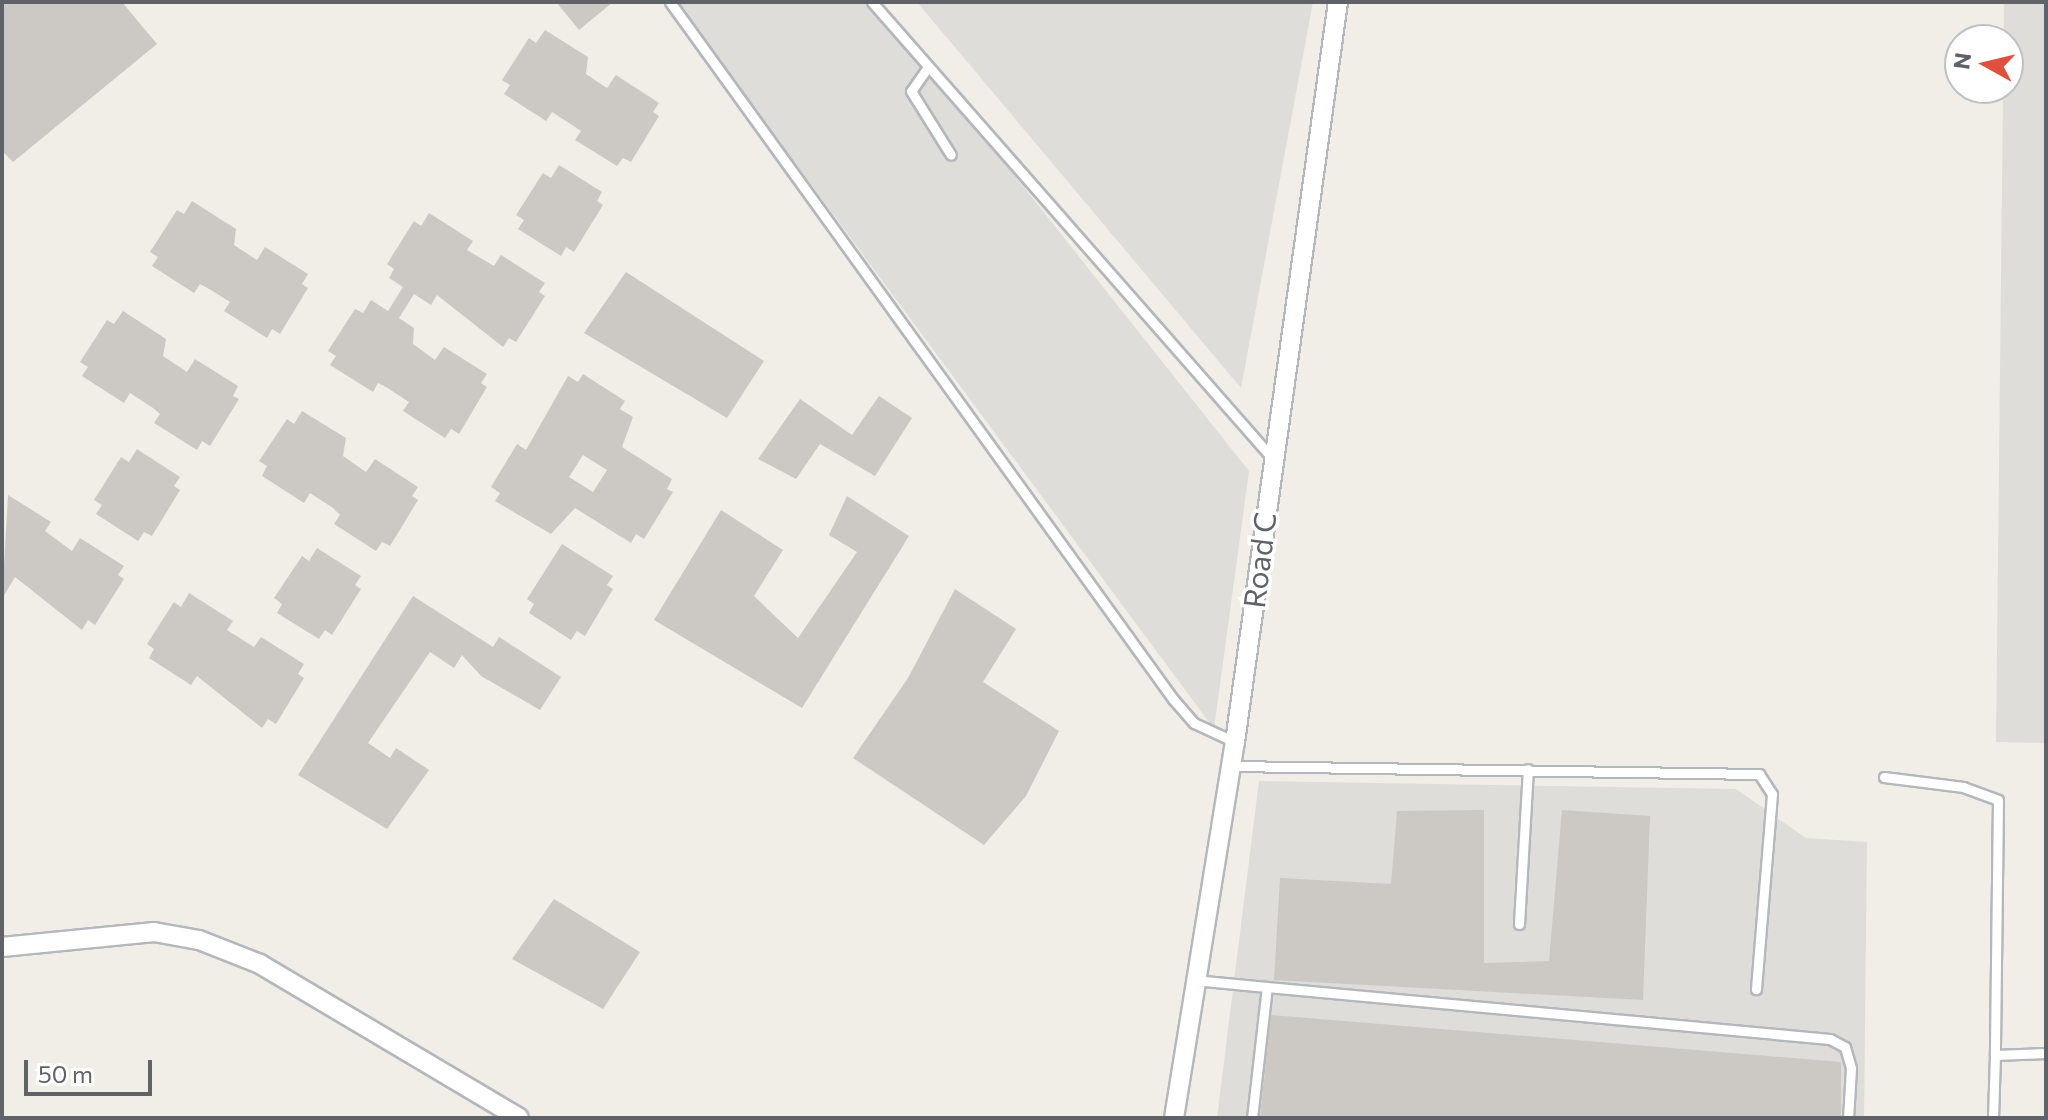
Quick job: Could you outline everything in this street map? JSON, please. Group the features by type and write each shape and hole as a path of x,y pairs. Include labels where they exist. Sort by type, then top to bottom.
{"street":[{"name":"Road C","path":"1174,1118 1235,742 1272,458 1338,2"},
{"path":"2,947 154,932 199,940 260,964 519,1118"}],"lane":[{"path":"670,2 1173,699 1194,723 1235,742"},
{"path":"872,2 1272,458"},
{"path":"928,67 911,91 951,155"},
{"path":"1231,766 1746,771 1769,781 1756,989"},
{"path":"1519,924 1528,769"},
{"path":"1884,777 1998,800 1993,1118"},
{"path":"1194,980 1830,1039 1845,1047 1851,1068 1848,1118"},
{"path":"1252,1118 1267,987"},
{"path":"1995,1055 2046,1053"}],"shaded area":[{"path":"676,2 877,2 1249,471 1214,729"},
{"path":"917,2 1313,2 1241,388"},
{"path":"2004,2 2046,2 2046,743 1996,742 2003,104 2024,104 2024,24 2004,24"},
{"path":"1259,781 1736,789 1806,838 1867,842 1864,1118 1217,1118"}],"building":[{"path":"2,2 122,2 157,44 13,162 2,151"},
{"path":"556,2 613,2 579,30"},
{"path":"545,30 588,57 586,74 607,88 616,75 659,103 653,112 659,116 631,162 623,158 617,166 575,140 581,131 552,112 546,121 504,94 510,85 502,80 529,38 536,43"},
{"path":"559,165 602,192 597,201 603,205 574,252 566,247 561,256 518,229 524,220 516,215 543,173 551,178"},
{"path":"192,201 236,229 234,245 257,260 265,247 308,274 302,284 308,288 280,334 272,329 267,338 224,311 230,302 211,290 200,284 194,293 152,266 158,257 150,252 177,210 184,214"},
{"path":"429,213 473,241 467,250 494,266 501,255 545,283 539,292 545,296 516,342 509,338 503,347 437,295 431,305 414,294 399,318 414,328 413,344 435,360 444,347 487,374 481,383 487,387 459,434 451,429 445,438 403,411 409,402 386,387 378,383 373,392 330,365 336,356 328,351 355,309 363,313 371,300 388,311 403,287 389,278 394,269 387,264 414,221 421,226"},
{"path":"626,272 764,361 727,418 584,333"},
{"path":"123,311 166,339 163,356 187,372 195,359 238,386 233,396 239,399 210,446 202,441 197,450 154,423 160,414 130,393 124,403 82,376 88,367 80,362 107,320 114,324"},
{"path":"583,374 625,401 620,409 633,417 622,447 672,479 667,489 673,492 644,539 636,534 631,543 575,508 551,534 495,501 500,493 491,487 517,444 526,450 568,376 578,382","holes":["583,455 607,470 593,492 569,477"]},
{"path":"879,396 912,418 875,476 820,444 796,479 758,459 800,399 852,435"},
{"path":"302,411 346,438 343,456 366,472 375,459 418,487 412,496 418,500 390,546 382,542 376,551 334,524 340,515 333,508 310,493 304,503 262,476 267,466 259,461 287,419 294,424"},
{"path":"137,449 180,477 174,486 180,490 152,536 144,532 138,541 96,514 102,505 94,500 121,457 129,462"},
{"path":"8,495 51,522 45,531 72,551 80,538 124,566 118,575 124,579 95,625 88,620 82,630 15,577 2,599"},
{"path":"847,496 909,536 802,708 654,620 721,510 783,550 754,596 798,638 857,552 829,535"},
{"path":"562,544 613,576 607,585 613,589 585,636 577,631 571,640 529,613 534,604 527,599"},
{"path":"317,548 361,576 355,585 361,589 332,635 325,630 319,639 277,613 282,604 274,598 302,556 309,561"},
{"path":"955,589 1016,629 983,682 1059,731 1026,796 984,845 853,758 908,678"},
{"path":"189,593 233,621 227,630 254,647 261,637 304,664 298,674 304,678 276,724 268,719 262,728 197,676 191,685 149,658 154,649 147,644 174,602 181,607"},
{"path":"413,596 493,647 499,637 561,677 540,710 481,676 462,655 454,668 430,652 368,743 390,758 396,748 429,770 387,829 298,775"},
{"path":"1484,810 1484,963 1549,961 1562,810 1650,816 1643,1000 1274,980 1280,878 1391,884 1397,811"},
{"path":"554,899 640,952 603,1009 512,959"},
{"path":"1271,1015 1841,1062 1841,1118 1260,1118"}]}
